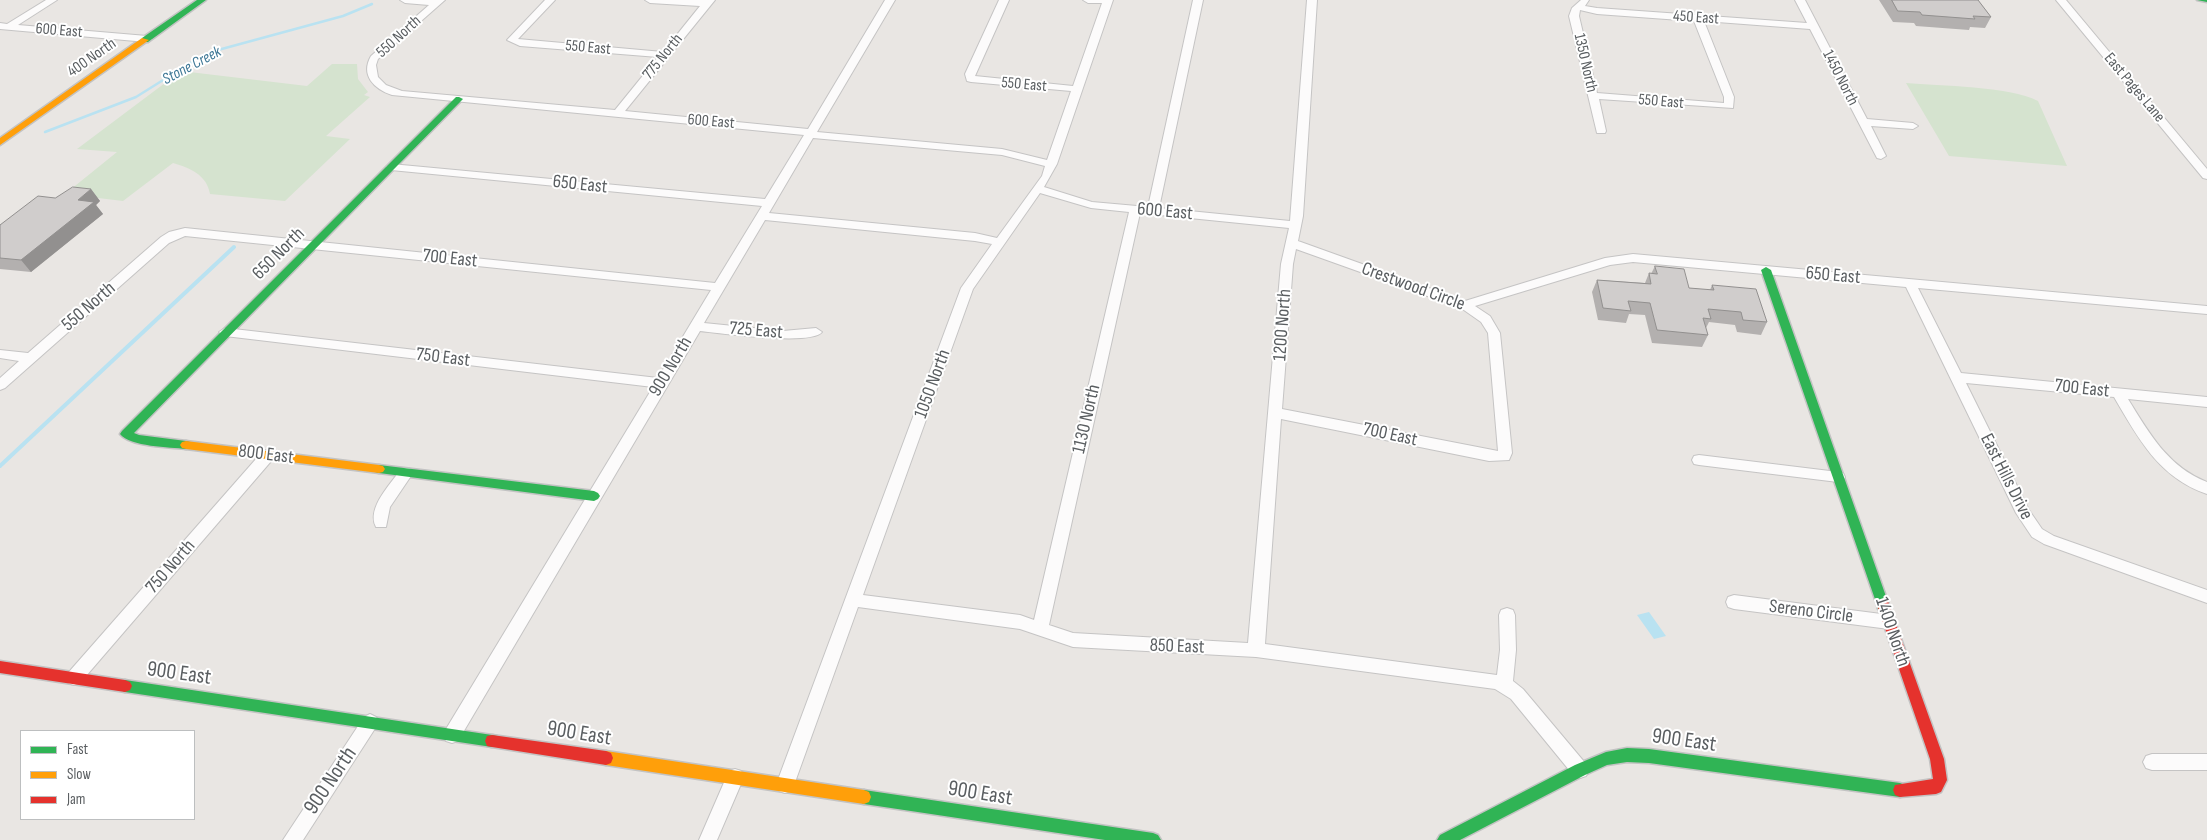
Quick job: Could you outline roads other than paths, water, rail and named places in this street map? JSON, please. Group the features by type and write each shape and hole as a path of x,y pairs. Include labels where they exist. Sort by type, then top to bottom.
{"street":[{"path":"0,33 5,26 52,0"},
{"name":"400 North","path":"0,142 202,0"},
{"path":"404,0 438,1"},
{"name":"550 East","path":"550,0 512,40 520,43 665,55"},
{"path":"650,0 708,2"},
{"name":"900 North","path":"452,735 890,0"},
{"path":"971,79 970,74 1004,0"},
{"path":"1088,0 1108,1"},
{"path":"1153,211 1198,0"},
{"name":"1200 North","path":"1256,650 1287,264 1295,225 1312,0"},
{"name":"1450 North","path":"1800,0 1881,156"},
{"name":"East Pages Lane","path":"2061,0 2207,176"},
{"path":"2201,0 2207,0"},
{"name":"550 North","path":"373,79 370,69 374,58 438,1"},
{"name":"1050 North","path":"785,785 967,288 1038,188 1052,164 1108,1"},
{"name":"775 North","path":"617,114 708,2"},
{"name":"450 East","path":"1582,3 1597,11 1813,26"},
{"name":"1350 North","path":"1582,3 1574,16 1601,131"},
{"name":"550 East","path":"1593,96 1729,106 1729,97 1698,18"},
{"name":"600 East","path":"5,26 147,39"},
{"name":"600 East","path":"373,79 392,93 801,130 811,133 1002,152 1052,164"},
{"name":"550 East","path":"971,79 1077,89"},
{"name":"650 North","path":"126,434 136,420 459,99"},
{"path":"1863,122 1913,126"},
{"name":"650 East","path":"391,167 769,203"},
{"name":"600 East","path":"1038,188 1084,204 1295,225"},
{"name":"1130 North","path":"1040,628 1135,210"},
{"path":"761,216 975,237 999,242"},
{"name":"550 North","path":"0,385 165,240 180,232"},
{"name":"700 East","path":"180,232 196,232 719,287"},
{"name":"Crestwood Circle","path":"1291,243 1465,305 1486,319 1494,333 1505,445 1504,456"},
{"name":"650 East","path":"1465,305 1617,259 1642,258 2207,310"},
{"name":"1400 North","path":"1766,270 1937,759 1940,780 1936,788"},
{"name":"East Hills Drive","path":"1910,283 2023,513 2037,533 2061,545 2207,597"},
{"name":"725 East","path":"696,326 783,335 816,332"},
{"name":"750 East","path":"225,332 662,383"},
{"path":"0,354 31,358"},
{"name":"700 East","path":"1956,377 2207,402"},
{"path":"2118,393 2168,468 2189,481 2207,488"},
{"name":"700 East","path":"1276,413 1489,456 1504,456"},
{"name":"800 East","path":"126,434 137,439 594,496"},
{"name":"750 North","path":"74,678 268,455"},
{"path":"1699,460 1838,477"},
{"path":"381,523 383,506 406,473"},
{"name":"850 East","path":"853,600 1001,619 1040,628 1073,640 1141,646 1256,650 1487,681 1504,685 1517,694 1580,770"},
{"name":"Sereno Circle","path":"1734,602 1889,622"},
{"path":"1504,685 1508,650 1507,615"},
{"name":"900 East","path":"0,667 735,777 1061,833 1153,840"},
{"name":"900 North","path":"292,840 370,722"},
{"name":"900 East","path":"1445,840 1580,770 1616,756 1638,755 1904,791 1936,788"},
{"path":"2152,762 2207,762"},
{"path":"708,840 735,777"}],"water":[{"path":"1649,612 1666,636 1654,639 1637,615"}],"waterway":[{"name":"Stone Creek","path":"45,132 136,97 192,62 218,50 343,16 372,4"},
{"path":"0,466 234,247"}]}
